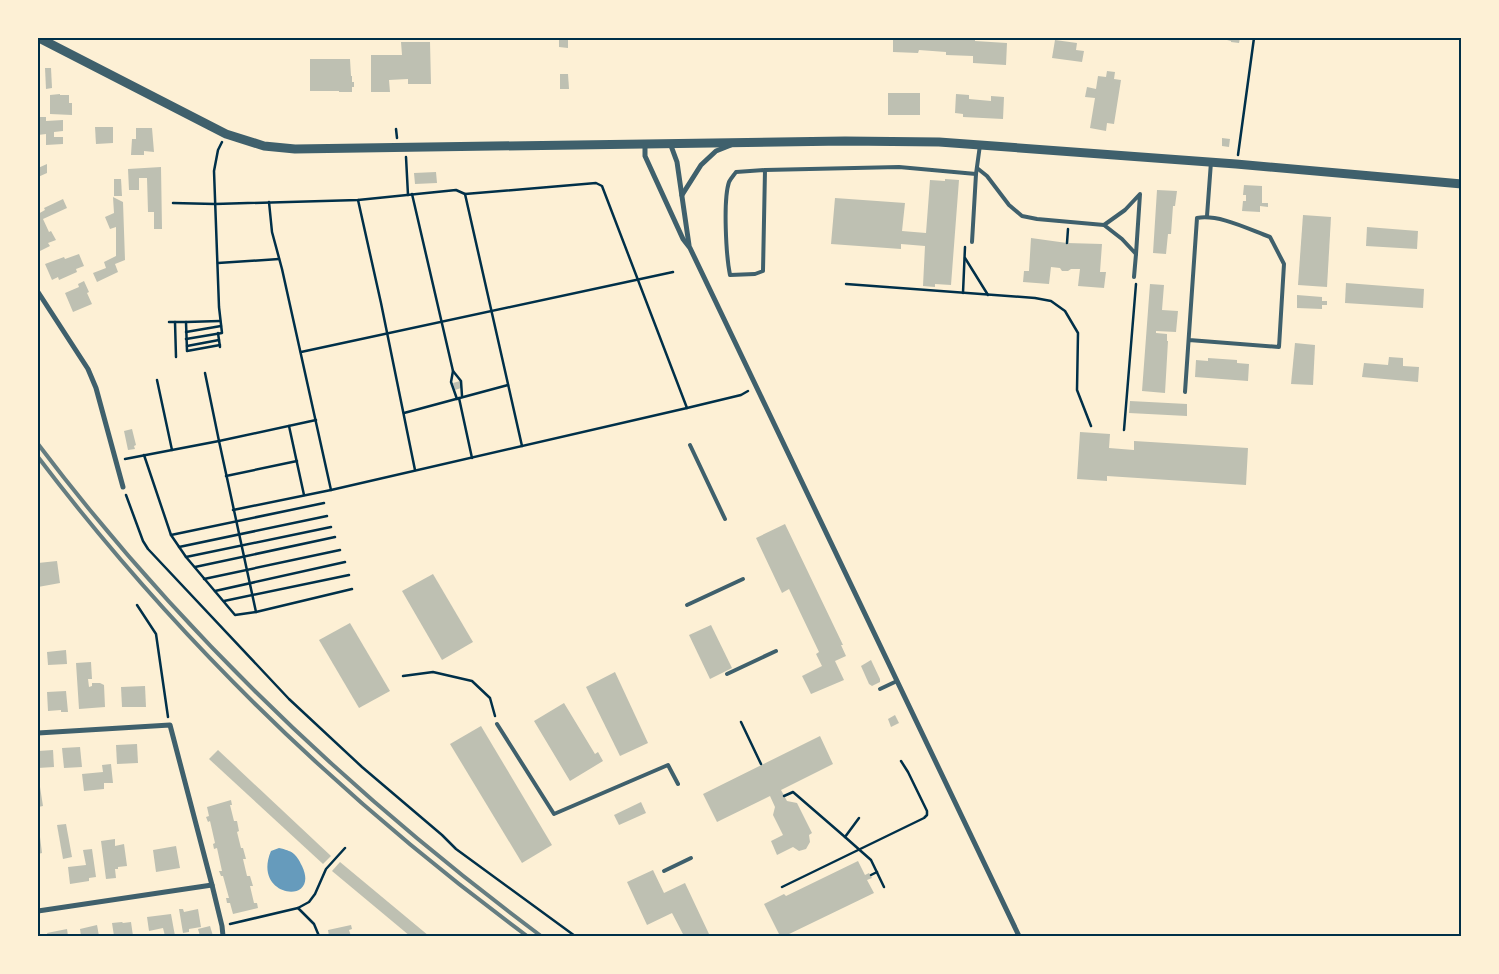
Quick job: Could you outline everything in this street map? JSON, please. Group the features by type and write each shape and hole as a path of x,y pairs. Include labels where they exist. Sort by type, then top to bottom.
{"street":[{"path":"39,38 226,134 264,146 322,149 736,142 939,142 1212,162 1462,184"},
{"path":"682,195 701,165 716,151 736,142"},
{"path":"670,143 676,162 690,248"},
{"path":"645,144 645,156 683,239 690,248 1019,936"},
{"path":"38,292 88,369 96,388 123,487"},
{"path":"38,733 170,725 212,886 223,936"},
{"path":"38,911 212,886"}],"lane":[{"path":"972,242 976,174 980,145"},
{"path":"1207,216 1212,162"},
{"path":"765,170 763,271 755,274 730,275 726,218 727,190 730,180 736,172 765,170 899,167 976,174"},
{"path":"977,168 987,176 1009,206 1022,216 1104,225 1122,239 1136,254"},
{"path":"1104,225 1125,210 1140,194 1134,277"},
{"path":"1185,392 1197,218 1207,216 1270,237 1284,264 1279,348 1189,340"},
{"path":"690,445 725,519"},
{"path":"687,606 743,579"},
{"path":"727,674 776,651"},
{"path":"880,689 897,681"},
{"path":"497,724 554,814 668,765 678,784"},
{"path":"664,871 691,858"}],"path":[{"path":"1236,164 1254,38"},
{"path":"396,129 397,140"},
{"path":"186,339 222,332 214,170 218,150 222,142"},
{"path":"406,157 408,195"},
{"path":"173,203 216,204 358,200 456,190 465,194 596,183 602,186 687,408"},
{"path":"412,194 453,372 451,382 459,398 472,458"},
{"path":"465,194 522,446"},
{"path":"358,200 415,470"},
{"path":"269,202 272,232 301,352 331,490"},
{"path":"1067,242 1068,222"},
{"path":"963,293 965,246 972,242"},
{"path":"965,256 988,295"},
{"path":"218,263 279,259"},
{"path":"301,352 673,272"},
{"path":"1124,430 1136,282 1134,277"},
{"path":"846,284 1035,298 1051,301 1065,311 1078,333 1078,390 1092,426"},
{"path":"169,322 220,321"},
{"path":"175,322 176,357"},
{"path":"186,322 187,351 220,346 218,333"},
{"path":"186,332 221,326"},
{"path":"186,346 219,340"},
{"path":"205,372 256,612"},
{"path":"453,372 461,381 459,398"},
{"path":"157,380 172,450"},
{"path":"404,413 508,384"},
{"path":"233,510 331,490 741,395"},
{"path":"116,461 316,420"},
{"path":"289,426 304,495"},
{"path":"144,455 171,535 186,557 235,615 256,612 352,589"},
{"path":"226,476 297,461"},
{"path":"123,487 142,541 148,549 289,699 362,767 456,849 575,936"},
{"path":"171,535 324,503"},
{"path":"179,547 327,516"},
{"path":"186,557 331,527"},
{"path":"195,567 335,538"},
{"path":"204,579 340,550"},
{"path":"215,591 345,562"},
{"path":"224,601 349,575"},
{"path":"137,604 156,634 170,725"},
{"path":"404,676 433,672 472,681 490,698 497,724"},
{"path":"741,722 760,764"},
{"path":"782,887 924,818 927,811 901,761"},
{"path":"784,796 793,792 871,860 884,887"},
{"path":"845,837 859,818"},
{"path":"222,926 298,908 308,902 315,894 326,869 345,848"},
{"path":"872,874 877,872"},
{"path":"298,908 314,924 319,936"}],"water":[{"path":"279,848 293,853 302,866 305,879 302,887 295,891 286,891 277,887 270,879 267,867 271,851"}],"building":[{"path":"559,38 568,38 568,48 559,47"},
{"path":"893,38 975,38 975,41 1007,43 1006,65 973,63 973,56 946,55 946,52 919,50 918,53 893,52"},
{"path":"1227,38 1240,38 1239,43 1231,42"},
{"path":"1055,40 1077,43 1076,50 1084,51 1082,62 1052,58"},
{"path":"401,42 430,42 431,84 408,84 408,79 389,80 390,92 371,92 371,55 402,55"},
{"path":"310,59 350,59 352,82 354,82 352,92 310,91"},
{"path":"45,68 51,68 52,88 46,89"},
{"path":"1107,71 1115,72 1114,79 1121,80 1114,124 1107,123 1106,131 1090,128 1095,98 1085,97 1087,87 1096,89 1098,76 1106,77"},
{"path":"560,74 568,74 569,89 560,89"},
{"path":"888,93 920,93 920,115 888,115"},
{"path":"956,94 969,95 969,99 991,101 991,96 1004,97 1003,119 963,117 963,114 955,113"},
{"path":"50,95 69,95 69,103 72,103 72,115 50,114"},
{"path":"38,117 46,117 46,121 63,120 63,131 54,132 54,137 63,137 63,144 46,145 46,134 38,135"},
{"path":"95,127 113,127 113,143 96,144"},
{"path":"136,128 152,128 154,152 144,151 144,155 131,155 132,139 136,139"},
{"path":"1222,138 1230,139 1229,147 1222,146"},
{"path":"47,164 47,173 38,177 38,168"},
{"path":"161,167 162,229 154,229 154,212 148,212 147,178 139,178 139,190 129,190 128,169"},
{"path":"436,172 437,183 415,184 414,173"},
{"path":"114,179 121,179 122,196 114,196"},
{"path":"945,179 959,180 951,285 935,284 935,287 923,286 925,246 901,244 901,249 831,244 835,198 905,203 902,231 926,233 930,180 945,181"},
{"path":"1244,185 1262,186 1262,203 1268,203 1268,207 1260,206 1260,212 1242,211 1243,201 1246,201 1246,195 1243,195"},
{"path":"1157,190 1177,191 1166,254 1153,253"},
{"path":"113,197 123,202 125,260 115,264 118,272 97,282 93,273 106,268 104,262 116,256 116,227 110,229 105,217 114,213"},
{"path":"63,199 67,208 43,219 49,232 51,231 56,240 48,243 50,246 38,252 38,214 45,210 44,208"},
{"path":"1303,215 1331,217 1327,287 1298,285"},
{"path":"1367,227 1418,231 1417,249 1366,246"},
{"path":"1031,238 1067,243 1102,244 1100,272 1106,272 1104,288 1078,286 1080,269 1062,271 1060,268 1051,267 1049,284 1023,282 1024,271 1029,271"},
{"path":"79,254 84,266 76,269 77,272 59,280 58,277 52,280 45,264"},
{"path":"84,281 92,304 73,312 65,293 79,287 78,284"},
{"path":"1346,283 1424,289 1423,308 1345,303"},
{"path":"1150,284 1164,285 1162,310 1178,311 1176,332 1156,331 1156,333 1167,334 1165,393 1142,391"},
{"path":"1297,295 1322,297 1322,301 1327,301 1327,305 1322,305 1322,309 1297,308"},
{"path":"1295,343 1315,345 1313,385 1291,384"},
{"path":"1389,357 1403,358 1403,366 1419,367 1418,382 1362,377 1364,363 1388,365"},
{"path":"1208,358 1237,360 1237,363 1249,364 1248,381 1195,377 1196,360 1208,361"},
{"path":"460,381 461,388 455,390 453,383"},
{"path":"1130,401 1187,404 1187,416 1129,413"},
{"path":"132,429 136,445 134,446 135,449 128,450 124,431"},
{"path":"1080,432 1110,434 1109,448 1134,450 1134,441 1248,448 1246,485 1107,476 1107,481 1077,479"},
{"path":"785,524 843,645 841,645 846,656 835,661 844,680 811,694 802,676 822,666 816,654 819,652 789,589 782,593 756,538"},
{"path":"57,561 60,583 38,587 38,563"},
{"path":"433,574 473,642 442,660 402,591"},
{"path":"350,623 390,691 359,708 319,640"},
{"path":"711,625 732,668 710,679 689,635"},
{"path":"66,650 67,664 48,665 47,652"},
{"path":"871,660 880,679 880,682 872,686 869,684 861,666"},
{"path":"91,662 92,679 88,679 89,687 92,686 92,683 104,685 105,707 79,709 76,663"},
{"path":"615,672 648,743 620,756 586,687"},
{"path":"145,686 146,707 122,707 121,687"},
{"path":"66,691 68,712 61,712 61,710 48,711 47,692"},
{"path":"564,703 595,754 598,752 603,761 570,781 534,721"},
{"path":"895,715 899,723 891,727 888,719"},
{"path":"481,726 552,845 522,863 450,744"},
{"path":"820,736 833,764 781,790 787,801 797,803 812,833 809,835 810,842 806,849 799,851 793,847 777,855 771,841 783,835 773,815 775,807 770,796 717,822 703,794"},
{"path":"137,744 138,763 117,764 116,745"},
{"path":"80,747 82,767 64,768 62,748"},
{"path":"53,750 54,767 38,768 38,751"},
{"path":"218,750 331,856 323,864 209,759"},
{"path":"111,764 113,783 104,783 104,789 84,791 82,774 103,772 102,765"},
{"path":"40,787 43,806 38,807 38,788"},
{"path":"231,800 232,805 230,805 234,821 237,821 239,831 237,832 246,859 243,859 247,876 250,876 253,886 250,886 254,903 257,903 258,908 233,914 230,903 227,903 226,898 229,898 223,876 221,876 219,871 222,871 217,848 214,849 213,844 215,843 210,821 208,822 206,817 209,816 207,807"},
{"path":"641,802 646,813 619,825 614,815"},
{"path":"66,824 72,857 63,859 57,825"},
{"path":"38,837 40,837 42,853 38,854"},
{"path":"115,839 115,846 124,844 127,866 115,869 116,878 106,879 101,841"},
{"path":"176,846 180,868 156,872 153,850"},
{"path":"92,849 96,877 89,878 89,881 70,884 68,867 86,865 83,850"},
{"path":"858,861 865,875 869,873 872,878 867,880 874,893 785,936 780,936 764,904 784,894 786,896"},
{"path":"340,862 429,936 410,936 332,871"},
{"path":"653,870 664,893 685,883 709,934 703,936 684,936 672,913 647,925 627,882"},
{"path":"179,909 183,909 184,912 198,909 201,927 189,929 189,932 183,933"},
{"path":"171,914 175,936 165,936 163,928 149,931 147,917"},
{"path":"131,922 133,936 114,936 112,923"},
{"path":"97,925 99,936 81,936 80,929"},
{"path":"351,925 352,929 349,930 351,936 329,936 328,930"},
{"path":"210,926 213,936 200,936 198,929"},
{"path":"67,929 68,936 48,936 47,933"}],"railway":[{"path":"38,444 150,580 272,708 336,768 403,826 541,936"},
{"path":"38,457 91,525 147,590 205,653 266,714 328,773 393,830 527,936"}]}
